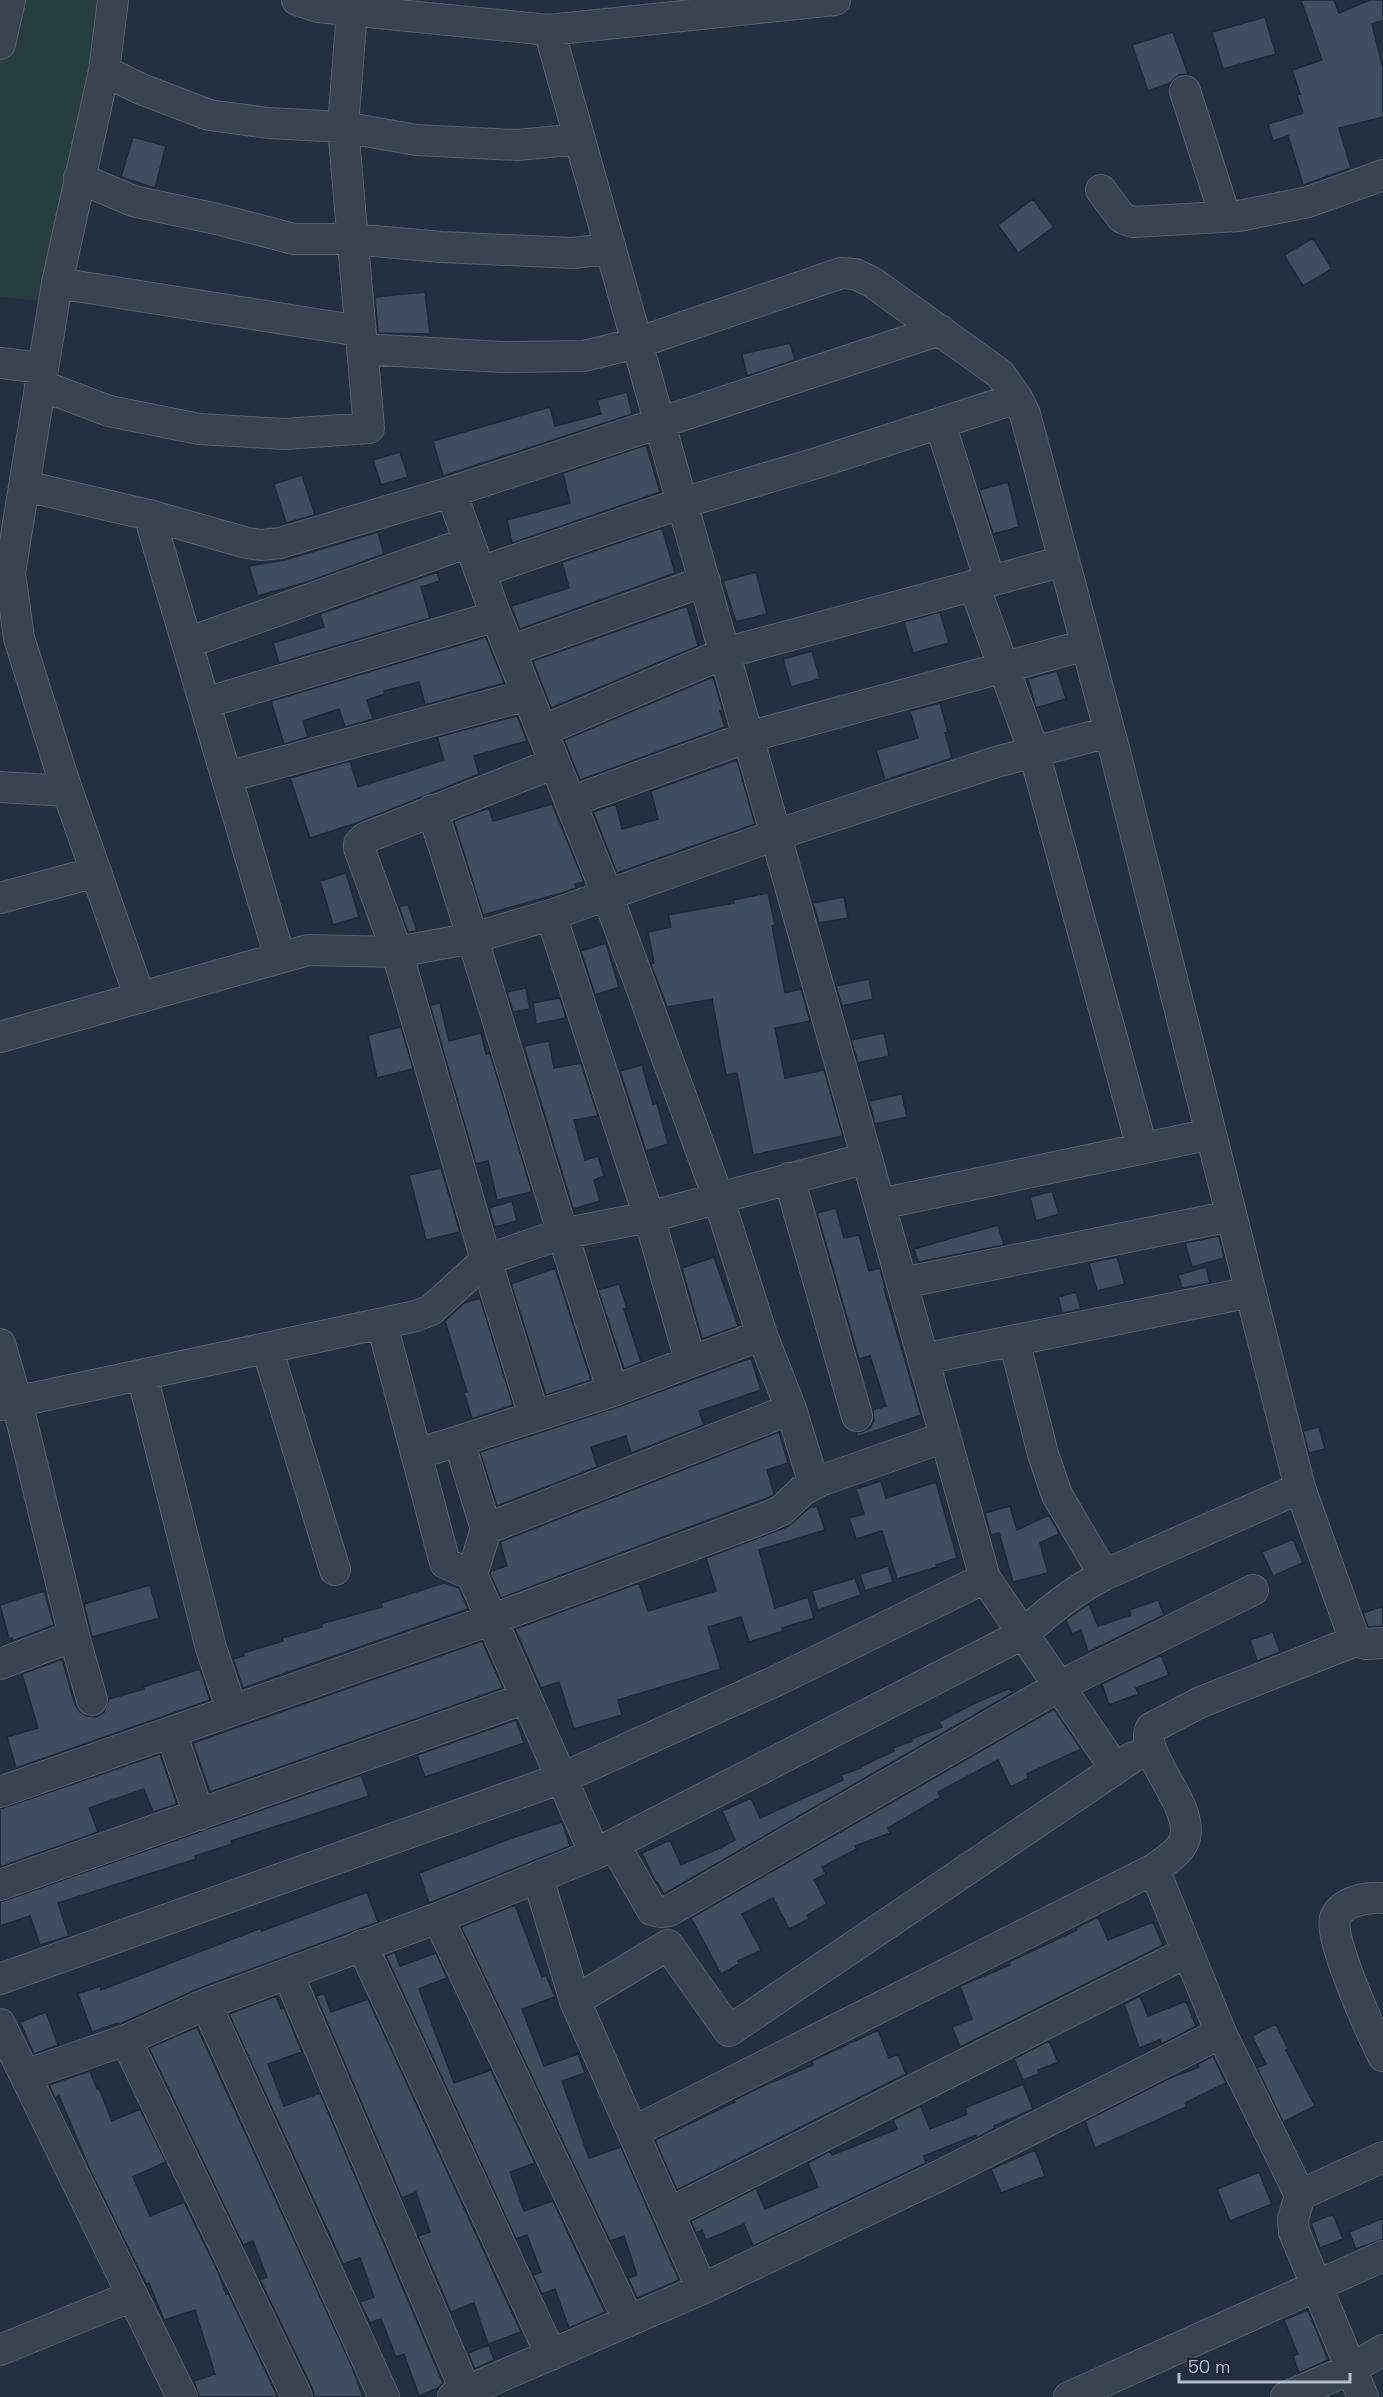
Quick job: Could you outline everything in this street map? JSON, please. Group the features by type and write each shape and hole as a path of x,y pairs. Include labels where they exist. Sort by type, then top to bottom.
{"street":[{"path":"0,44 10,0"},
{"path":"113,0 104,71 57,283 41,377 16,495 10,573 9,637 67,791 140,998"},
{"path":"297,0 318,7 352,10 504,13 549,30 835,0"},
{"path":"0,363 41,377 109,411 199,429 285,434 369,428 343,127 352,10"},
{"path":"549,30 985,1578 1115,1768"},
{"path":"104,71 208,115 268,123 343,127 427,140 518,144 580,139"},
{"path":"1185,91 1225,216"},
{"path":"1101,190 1122,218 1132,222 1239,216 1308,202 1383,175"},
{"path":"79,178 133,201 294,239 352,239 441,247 572,253 611,249"},
{"path":"57,283 361,340 502,357 584,356 637,343 841,273 855,274 872,282 1000,374 1025,414 1109,732 1300,1488 1369,1642 1191,1707 1151,1728 1148,1734 1149,1747 1174,1791 1185,1828 1185,1840 1180,1847 1171,1857 1154,1869 633,2133"},
{"path":"16,495 149,515 261,545 280,543 451,492 940,330"},
{"path":"480,572 682,503 1017,398"},
{"path":"940,423 1003,667 1034,752 1142,1148"},
{"path":"451,492 496,616 607,894 718,1197 762,1335 791,1409 814,1484"},
{"path":"149,515 280,958"},
{"path":"187,643 469,542"},
{"path":"542,731 725,653 1064,561"},
{"path":"510,651 705,581"},
{"path":"205,703 496,616"},
{"path":"570,802 748,737 1086,645"},
{"path":"226,777 527,695"},
{"path":"0,1037 308,950 396,952 473,938 551,915 776,835 996,762 1109,732"},
{"path":"534,1416 396,952 359,851 359,844 365,838 432,810 555,763"},
{"path":"0,787 67,791"},
{"path":"432,810 473,938 561,1234 613,1391"},
{"path":"0,898 96,872"},
{"path":"551,915 649,1216 690,1360"},
{"path":"880,1204 1211,1134"},
{"path":"8,1403 416,1316 431,1310 486,1260 561,1234 649,1216 867,1158"},
{"path":"789,1178 857,1416"},
{"path":"902,1283 1232,1216"},
{"path":"923,1359 1251,1292"},
{"path":"382,1324 445,1563 472,1575 562,1778 604,1849 652,1910 668,1945 729,2031 1149,1747"},
{"path":"416,1454 613,1391 690,1360 762,1335"},
{"path":"1014,1340 1043,1454 1057,1495 1104,1575"},
{"path":"0,1344 8,1403 92,1700"},
{"path":"267,1348 335,1570"},
{"path":"142,1375 211,1648 232,1710"},
{"path":"486,1528 791,1409"},
{"path":"0,1792 493,1619 782,1510 803,1490 814,1484 945,1437"},
{"path":"459,1441 486,1528 472,1575"},
{"path":"25,2075 126,2040 206,2004 438,1918 604,1849 1023,1634 1055,1605 1082,1586 1300,1488"},
{"path":"0,1979 562,1778 778,1680 985,1578"},
{"path":"652,1910 669,1911 1059,1686 1253,1590"},
{"path":"0,1664 74,1636"},
{"path":"0,1885 526,1698"},
{"path":"171,1732 199,1815"},
{"path":"1154,1869 1221,2033 1300,2195 1293,2219 1294,2232 1363,2397"},
{"path":"538,1878 575,2001 702,2289"},
{"path":"1383,1898 1359,1900 1344,1907 1335,1916 1333,1925 1337,1943 1367,2023 1383,2056"},
{"path":"438,1918 629,2321"},
{"path":"362,1945 551,2355"},
{"path":"575,2001 668,1945"},
{"path":"669,2213 1188,1953"},
{"path":"288,1974 462,2395 702,2289 943,2174 1221,2033"},
{"path":"206,2004 384,2397"},
{"path":"0,2024 182,2397"},
{"path":"126,2040 297,2397"},
{"path":"1300,2195 1383,2157"},
{"path":"1069,2397 1383,2256"},
{"path":"0,2350 132,2296"},
{"path":"1286,2397 1351,2369 1383,2350"}],"green space":[{"path":"0,0 109,0 54,302 0,297"}],"building":[{"path":"1301,0 1334,0 1339,13 1370,0 1383,0 1383,20 1372,24 1383,68 1383,117 1339,128 1351,168 1303,185 1288,136 1273,141 1268,124 1303,113 1297,95 1300,94 1292,70 1322,60"},
{"path":"1265,17 1276,54 1223,69 1212,32"},
{"path":"1173,32 1188,74 1179,75 1170,83 1148,91 1132,45"},
{"path":"133,137 166,146 155,188 121,177"},
{"path":"1033,199 1054,227 1018,253 998,225"},
{"path":"1313,238 1332,269 1303,286 1284,255"},
{"path":"425,292 430,334 378,333 375,297"},
{"path":"790,343 795,360 747,376 742,354"},
{"path":"627,392 632,414 443,476 433,441 550,407 555,426 601,414 597,400"},
{"path":"646,445 660,492 512,543 507,520 570,503 563,473"},
{"path":"400,452 408,477 381,485 373,460"},
{"path":"302,475 315,515 286,523 274,484"},
{"path":"1008,482 1019,527 993,534 979,490"},
{"path":"662,528 675,573 520,629 511,606 569,588 562,562"},
{"path":"378,532 384,554 310,581 258,596 249,566 285,560"},
{"path":"437,572 440,581 421,587 430,618 279,663 273,643 324,627 320,614"},
{"path":"756,572 767,614 736,622 723,581"},
{"path":"687,606 698,646 551,708 533,661"},
{"path":"940,612 949,643 913,653 904,622"},
{"path":"486,637 504,683 425,705 419,682 384,691 385,694 367,700 373,719 345,727 339,709 303,721 308,737 284,744 271,701"},
{"path":"812,651 820,679 791,687 783,659"},
{"path":"1057,671 1066,699 1036,708 1028,679"},
{"path":"713,677 725,727 580,780 564,740"},
{"path":"940,703 952,758 885,780 876,750 918,738 910,711"},
{"path":"517,716 527,741 474,756 479,774 357,823 310,838 290,778 350,761 358,787 444,760 437,737"},
{"path":"737,760 755,824 617,873 593,812 616,804 622,829 658,819 651,791"},
{"path":"552,804 584,882 575,884 576,888 562,893 483,915 454,821 489,808 493,821"},
{"path":"346,873 359,917 333,925 320,881"},
{"path":"768,893 785,993 801,989 810,1021 775,1028 785,1078 824,1070 843,1136 753,1155 737,1073 726,1075 712,999 667,1007 651,964 654,963 648,932 671,927 668,915 734,903 733,900"},
{"path":"844,897 848,918 819,923 813,903"},
{"path":"408,904 417,931 408,932 399,907"},
{"path":"606,943 619,987 595,995 581,951"},
{"path":"869,979 873,999 842,1006 836,986"},
{"path":"526,988 530,1009 513,1012 507,992"},
{"path":"560,998 566,1018 536,1024 533,1003"},
{"path":"440,1003 449,1041 481,1033 486,1054 490,1053 532,1192 497,1200 488,1161 476,1164 430,1005"},
{"path":"401,1027 413,1069 377,1078 368,1035"},
{"path":"884,1033 889,1056 858,1063 851,1040"},
{"path":"549,1041 554,1068 581,1063 598,1116 574,1120 585,1160 598,1156 604,1176 594,1180 600,1201 573,1209 524,1046"},
{"path":"642,1065 653,1104 657,1103 668,1144 646,1151 620,1071"},
{"path":"902,1094 907,1117 875,1124 869,1101"},
{"path":"441,1168 460,1232 426,1240 409,1175"},
{"path":"1052,1191 1059,1214 1036,1221 1030,1197"},
{"path":"512,1201 517,1221 495,1227 489,1208"},
{"path":"836,1208 844,1238 859,1235 869,1271 880,1268 921,1415 857,1437 856,1433 870,1428 874,1420 873,1410 886,1406 870,1356 859,1359 817,1213"},
{"path":"998,1225 1004,1245 918,1262 914,1249"},
{"path":"1219,1236 1224,1258 1192,1267 1185,1243"},
{"path":"714,1257 738,1326 702,1339 682,1268"},
{"path":"1117,1257 1125,1284 1097,1291 1089,1263"},
{"path":"1206,1267 1210,1283 1182,1288 1178,1275"},
{"path":"555,1268 591,1380 546,1395 511,1284"},
{"path":"619,1284 627,1308 624,1309 641,1362 624,1369 598,1290"},
{"path":"1076,1292 1081,1309 1062,1313 1058,1297"},
{"path":"480,1298 513,1405 472,1419 464,1392 467,1392 445,1321 464,1303"},
{"path":"751,1358 761,1390 699,1411 704,1425 631,1453 626,1436 591,1447 597,1467 497,1506 480,1452 618,1407"},
{"path":"1319,1427 1325,1449 1309,1453 1303,1431"},
{"path":"779,1432 788,1463 767,1470 774,1494 772,1496 501,1598 490,1574 491,1571 507,1566 500,1542"},
{"path":"881,1481 886,1498 936,1482 957,1558 936,1565 937,1567 897,1579 882,1531 856,1539 849,1518 864,1514 856,1489"},
{"path":"817,1506 825,1530 759,1550 775,1608 808,1597 814,1618 749,1642 741,1617 708,1627 721,1669 618,1700 622,1715 574,1729 559,1682 541,1688 515,1629 639,1583 648,1611 716,1591 706,1558 789,1526 809,1508"},
{"path":"1010,1506 1017,1530 1049,1515 1059,1534 1040,1543 1048,1573 1013,1582 999,1533 991,1535 985,1513"},
{"path":"1293,1539 1303,1563 1273,1576 1262,1552"},
{"path":"888,1566 893,1582 865,1591 860,1574"},
{"path":"855,1578 861,1595 818,1610 812,1591"},
{"path":"444,1583 459,1588 468,1609 243,1688 233,1659 244,1656 243,1653 283,1641 282,1638 322,1627 321,1624 382,1607 381,1603"},
{"path":"150,1585 159,1618 92,1637 84,1604"},
{"path":"44,1591 54,1625 12,1641 12,1638 9,1639 0,1605"},
{"path":"1158,1600 1164,1615 1088,1652 1081,1630 1072,1634 1066,1620 1089,1604 1098,1626 1131,1615 1129,1610"},
{"path":"1383,1606 1383,1626 1368,1627 1363,1613"},
{"path":"1273,1632 1280,1652 1257,1661 1250,1640"},
{"path":"482,1641 503,1688 210,1792 193,1743"},
{"path":"1161,1655 1169,1675 1136,1688 1138,1694 1109,1705 1102,1684"},
{"path":"62,1659 75,1705 87,1716 96,1717 104,1712 109,1699 200,1669 210,1700 16,1768 7,1737 38,1728 22,1674"},
{"path":"1010,1688 1012,1693 664,1894 655,1881 642,1853 670,1840 681,1865 722,1847 735,1840 722,1811 751,1798 760,1818 843,1780 841,1775 861,1768 894,1751 893,1748 912,1741 911,1739 942,1727 939,1722"},
{"path":"1054,1709 1081,1749 1027,1774 1028,1778 1011,1787 998,1760 938,1792 941,1797 888,1828 890,1833 855,1846 857,1849 822,1867 826,1874 814,1880 827,1904 807,1915 809,1919 789,1929 773,1898 742,1914 761,1950 738,1961 739,1964 721,1974 691,1918"},
{"path":"516,1720 524,1743 425,1777 417,1755"},
{"path":"160,1754 177,1804 153,1812 144,1789 89,1808 98,1832 0,1867 0,1809"},
{"path":"361,1775 369,1796 231,1841 232,1844 195,1856 196,1859 58,1903 69,1936 40,1945 30,1916 0,1926 0,1902"},
{"path":"562,1822 570,1846 429,1903 419,1873"},
{"path":"367,1892 378,1922 200,1988 120,2024 92,2032 78,1994 100,1986 101,1990 261,1928 262,1931"},
{"path":"515,1905 542,1977 546,1975 555,1997 522,2009 544,2066 578,2054 585,2073 562,2081 589,2158 621,2147 679,2280 637,2298 628,2278 637,2275 624,2236 610,2241 461,1927"},
{"path":"1098,1917 1108,1940 1153,1922 1163,1945 960,2047 952,2027 972,2019 960,1986 1010,1965 1009,1962 1077,1930 1076,1928"},
{"path":"395,1952 400,1966 436,1953 447,1978 419,1989 454,2083 491,2070 535,2163 510,2172 524,2211 553,2201 605,2312 569,2328 555,2289 542,2294 533,2275 541,2272 527,2235 516,2239 386,1956"},
{"path":"324,1993 331,2012 368,1999 521,2332 488,2344 474,2303 451,2312 418,2236 430,2232 416,2192 402,2198 316,1996"},
{"path":"276,1996 281,2009 284,2008 302,2052 268,2064 284,2106 320,2093 443,2383 438,2388 419,2396 404,2354 396,2357 381,2319 370,2323 360,2302 374,2297 360,2258 343,2264 229,2014"},
{"path":"1140,1996 1148,2016 1186,2001 1196,2026 1162,2044 1160,2040 1139,2048 1124,2004"},
{"path":"46,2012 58,2045 34,2054 20,2022"},
{"path":"1276,2024 1288,2049 1286,2050 1315,2106 1283,2122 1257,2068 1266,2064 1252,2036"},
{"path":"197,2027 352,2367 363,2397 314,2397 313,2390 260,2280 267,2277 253,2241 243,2245 149,2048"},
{"path":"878,2030 889,2058 898,2054 906,2074 677,2190 655,2140 763,2086 813,2065 812,2061"},
{"path":"1049,2041 1058,2062 1038,2070 1039,2074 1023,2080 1014,2059"},
{"path":"1213,2056 1226,2083 1185,2103 1186,2107 1095,2148 1085,2121 1170,2078 1199,2067 1198,2064"},
{"path":"90,2071 112,2121 140,2109 166,2162 133,2177 150,2216 184,2202 219,2274 226,2294 228,2293 278,2397 199,2397 194,2381 215,2374 195,2310 164,2320 149,2283 146,2284 91,2172 59,2096 55,2098 49,2085"},
{"path":"1023,2084 1033,2109 994,2126 995,2128 977,2138 976,2135 924,2156 926,2163 753,2246 744,2224 706,2240 702,2230 696,2233 691,2221 756,2188 765,2209 818,2187 808,2163 830,2151 832,2155 897,2129 893,2120 921,2106 930,2129 967,2114 965,2108"},
{"path":"1035,2150 1045,2176 1001,2193 991,2169"},
{"path":"1259,2172 1272,2204 1230,2221 1217,2189"},
{"path":"1333,2214 1343,2239 1320,2248 1311,2223"},
{"path":"1383,2218 1383,2239 1356,2249 1349,2232"},
{"path":"1308,2310 1328,2360 1299,2373 1293,2356 1298,2354 1284,2320"},
{"path":"489,2345 494,2360 475,2369 468,2353"}]}
